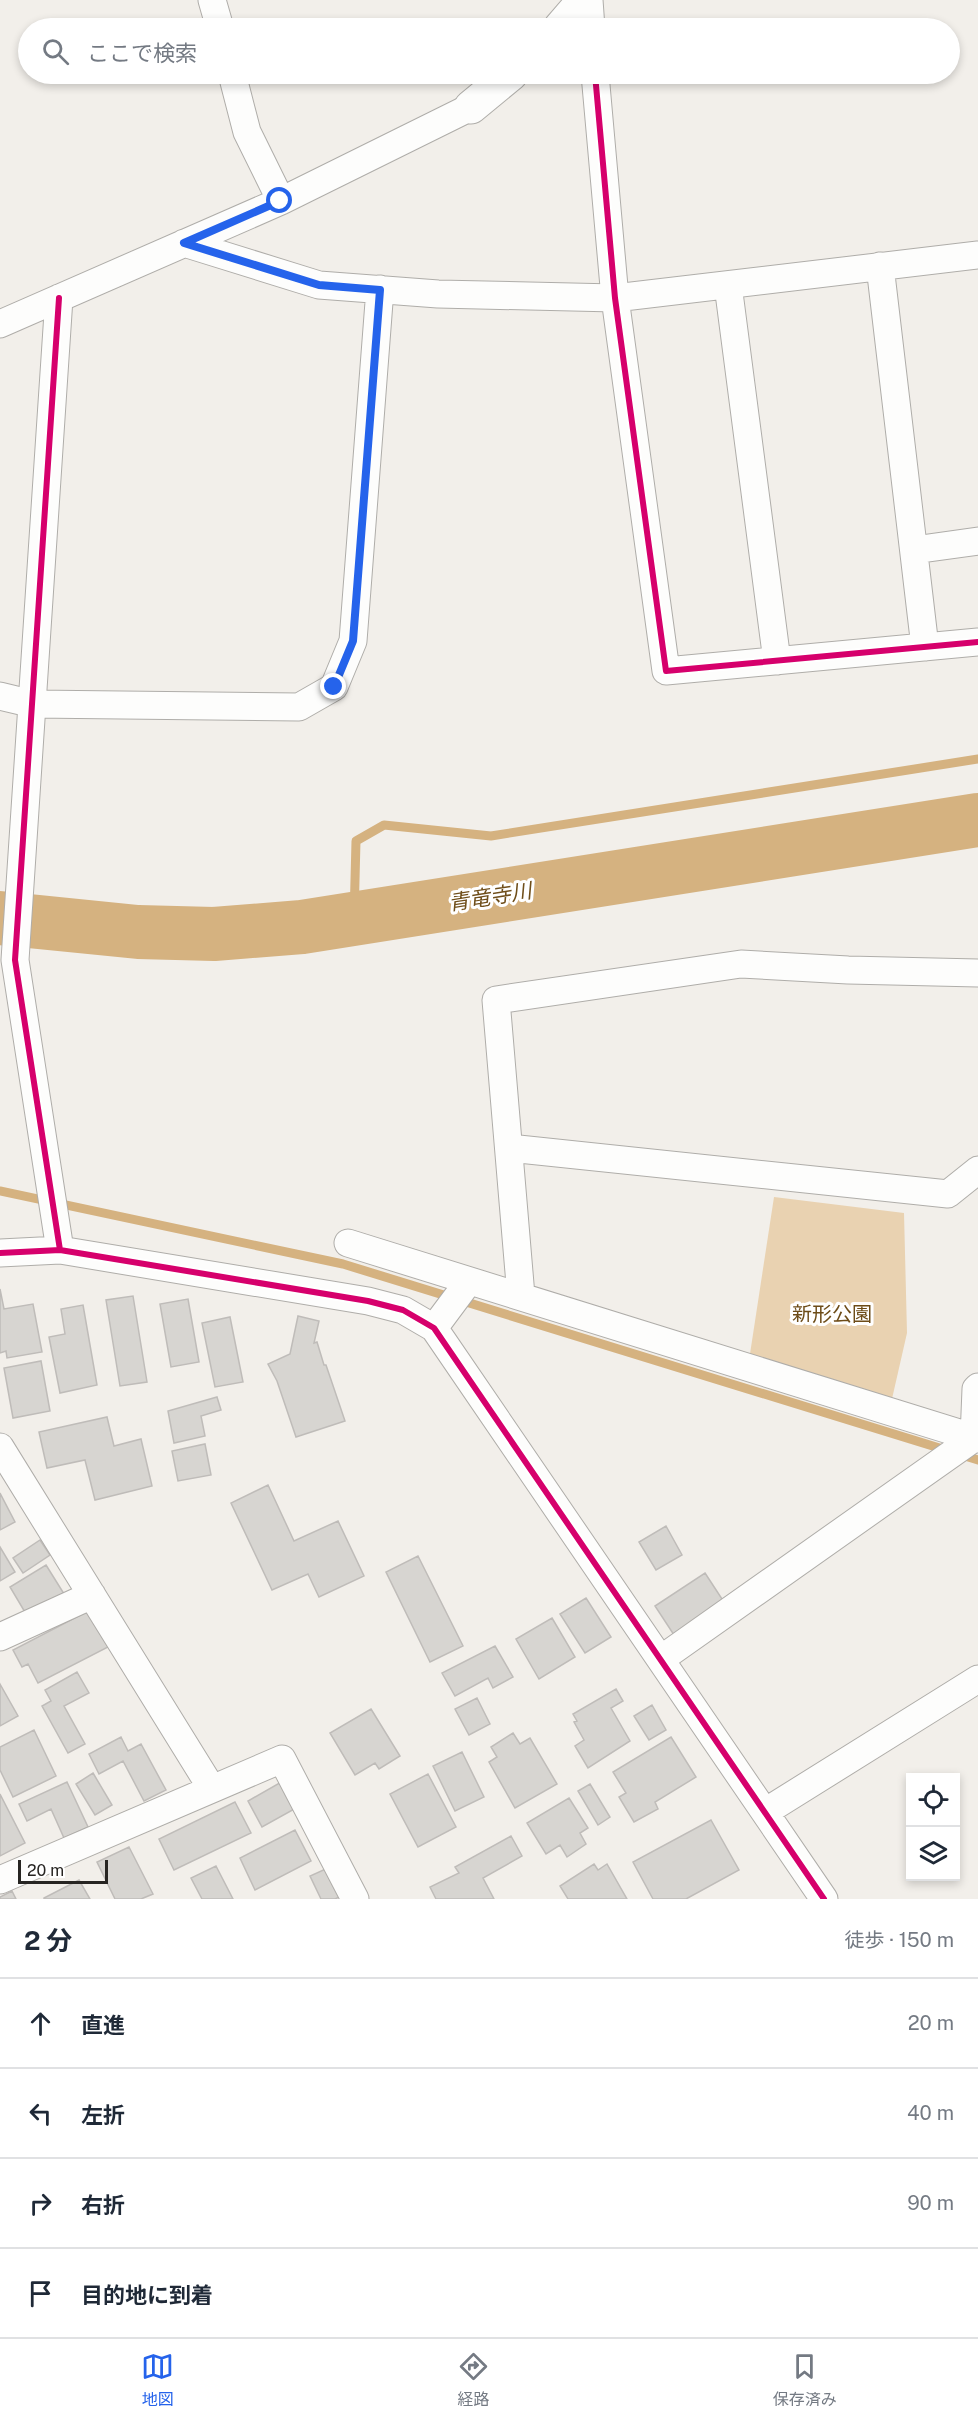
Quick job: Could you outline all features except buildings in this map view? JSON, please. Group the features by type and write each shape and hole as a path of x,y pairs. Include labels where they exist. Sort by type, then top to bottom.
{"street":[{"path":"212,0 217,18"},
{"path":"569,18 584,0"},
{"path":"588,0 590,18"},
{"path":"235,84 247,132 280,201"},
{"path":"0,324 280,201 471,107 500,84"},
{"path":"596,84 615,298 666,671 978,642"},
{"path":"184,243 319,285 438,294 615,298 978,255"},
{"path":"880,266 925,647"},
{"path":"728,285 777,661"},
{"path":"0,696 33,704 299,707 334,687 353,641 380,290"},
{"path":"59,298 15,960 60,1250"},
{"path":"914,550 978,541"},
{"path":"521,1296 496,1000 741,964 978,973"},
{"path":"509,1148 948,1194 978,1170"},
{"path":"348,1243 976,1438"},
{"path":"0,1253 60,1250 369,1300 403,1310 434,1328 824,1899"},
{"path":"434,1328 469,1281"},
{"path":"976,1438 976,1389 978,1387"},
{"path":"661,1659 976,1438"},
{"path":"0,1447 212,1789"},
{"path":"0,1638 92,1595"},
{"path":"765,1812 978,1679"},
{"path":"0,1880 282,1759 355,1899"}],"green space":[{"name":"新形公園","path":"774,1197 904,1213 907,1333 889,1412 748,1367"}],"waterway":[{"path":"354,919 356,841 384,825 491,836 978,759"},
{"name":"青竜寺川","path":"0,918 138,932 214,934 302,927 978,820"},
{"path":"0,1191 343,1264 978,1460"}],"cycle path":[{"path":"596,84 615,298 666,671 978,642"},
{"path":"59,298 15,960 60,1250"},
{"path":"0,1253 60,1250 368,1301 403,1310 434,1328 824,1899"}],"route":[{"path":"280,201 184,243 319,285 380,290 353,641 334,687"}]}
